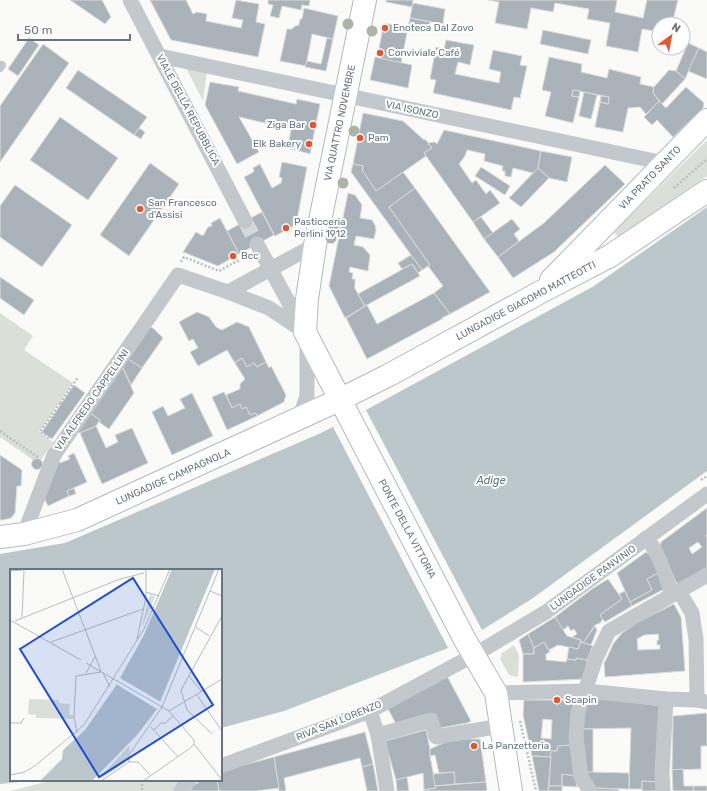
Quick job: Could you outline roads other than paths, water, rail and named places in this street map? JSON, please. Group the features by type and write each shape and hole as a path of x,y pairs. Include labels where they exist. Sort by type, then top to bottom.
{"street":[{"name":"VIALE DELLA REPUBBLICA","path":"130,0 245,221"},
{"name":"VIA QUATTRO NOVEMBRE","path":"306,335 307,298 315,245 365,0"},
{"name":"VIA ISONZO","path":"160,56 346,96 667,173"},
{"name":"VIA PRATO SANTO","path":"538,294 594,236 667,173 707,120"},
{"name":"LUNGADIGE GIACOMO MATTEOTTI","path":"344,409 456,339 610,256 707,192"},
{"path":"594,236 597,245 602,252 610,256"},
{"path":"257,244 306,335 307,396 299,419"},
{"path":"228,292 315,245"},
{"name":"VIA ALFREDO CAPPELLINI","path":"24,534 54,455 178,275 228,292"},
{"path":"228,292 269,308 306,335"},
{"name":"PONTE DELLA VITTORIA","path":"306,335 470,648 496,693"},
{"name":"LUNGADIGE CAMPAGNOLA","path":"0,537 24,534 77,520 299,419 344,409"},
{"name":"LUNGADIGE PANVINIO","path":"470,648 546,612 707,494"},
{"path":"511,791 510,723 496,693 586,691 702,701 692,613 676,593 651,543 646,538"},
{"path":"590,791 581,777 576,737 578,712 596,658 609,631 707,574"},
{"name":"RIVA SAN LORENZO","path":"222,766 370,711 470,648"},
{"path":"664,791 662,773 666,699"},
{"path":"370,711 378,735 387,791"},
{"path":"378,735 431,720 436,737 510,723"},
{"path":"181,791 188,781"}],"water":[{"name":"Adige","path":"707,207 707,471 533,598 482,630 448,648 284,711 222,728 222,569 10,569 10,781 24,781 0,784 0,554 65,543 321,433 594,286"}],"tunnel":[{"path":"245,221 257,244"}],"place":[{"name":"Enoteca Dal Zovo","path":"385,28"},
{"name":"Conviviale Café","path":"380,53"},
{"name":"Ziga Bar","path":"313,125"},
{"name":"Pam","path":"360,138"},
{"name":"Elk Bakery","path":"309,144"},
{"name":"San Francesco d'Assisi","path":"140,209"},
{"name":"Pasticceria Perlini 1912","path":"286,228"},
{"name":"Bcc","path":"233,256"},
{"name":"Scapin","path":"557,700"},
{"name":"La Panzetteria","path":"474,746"}]}
